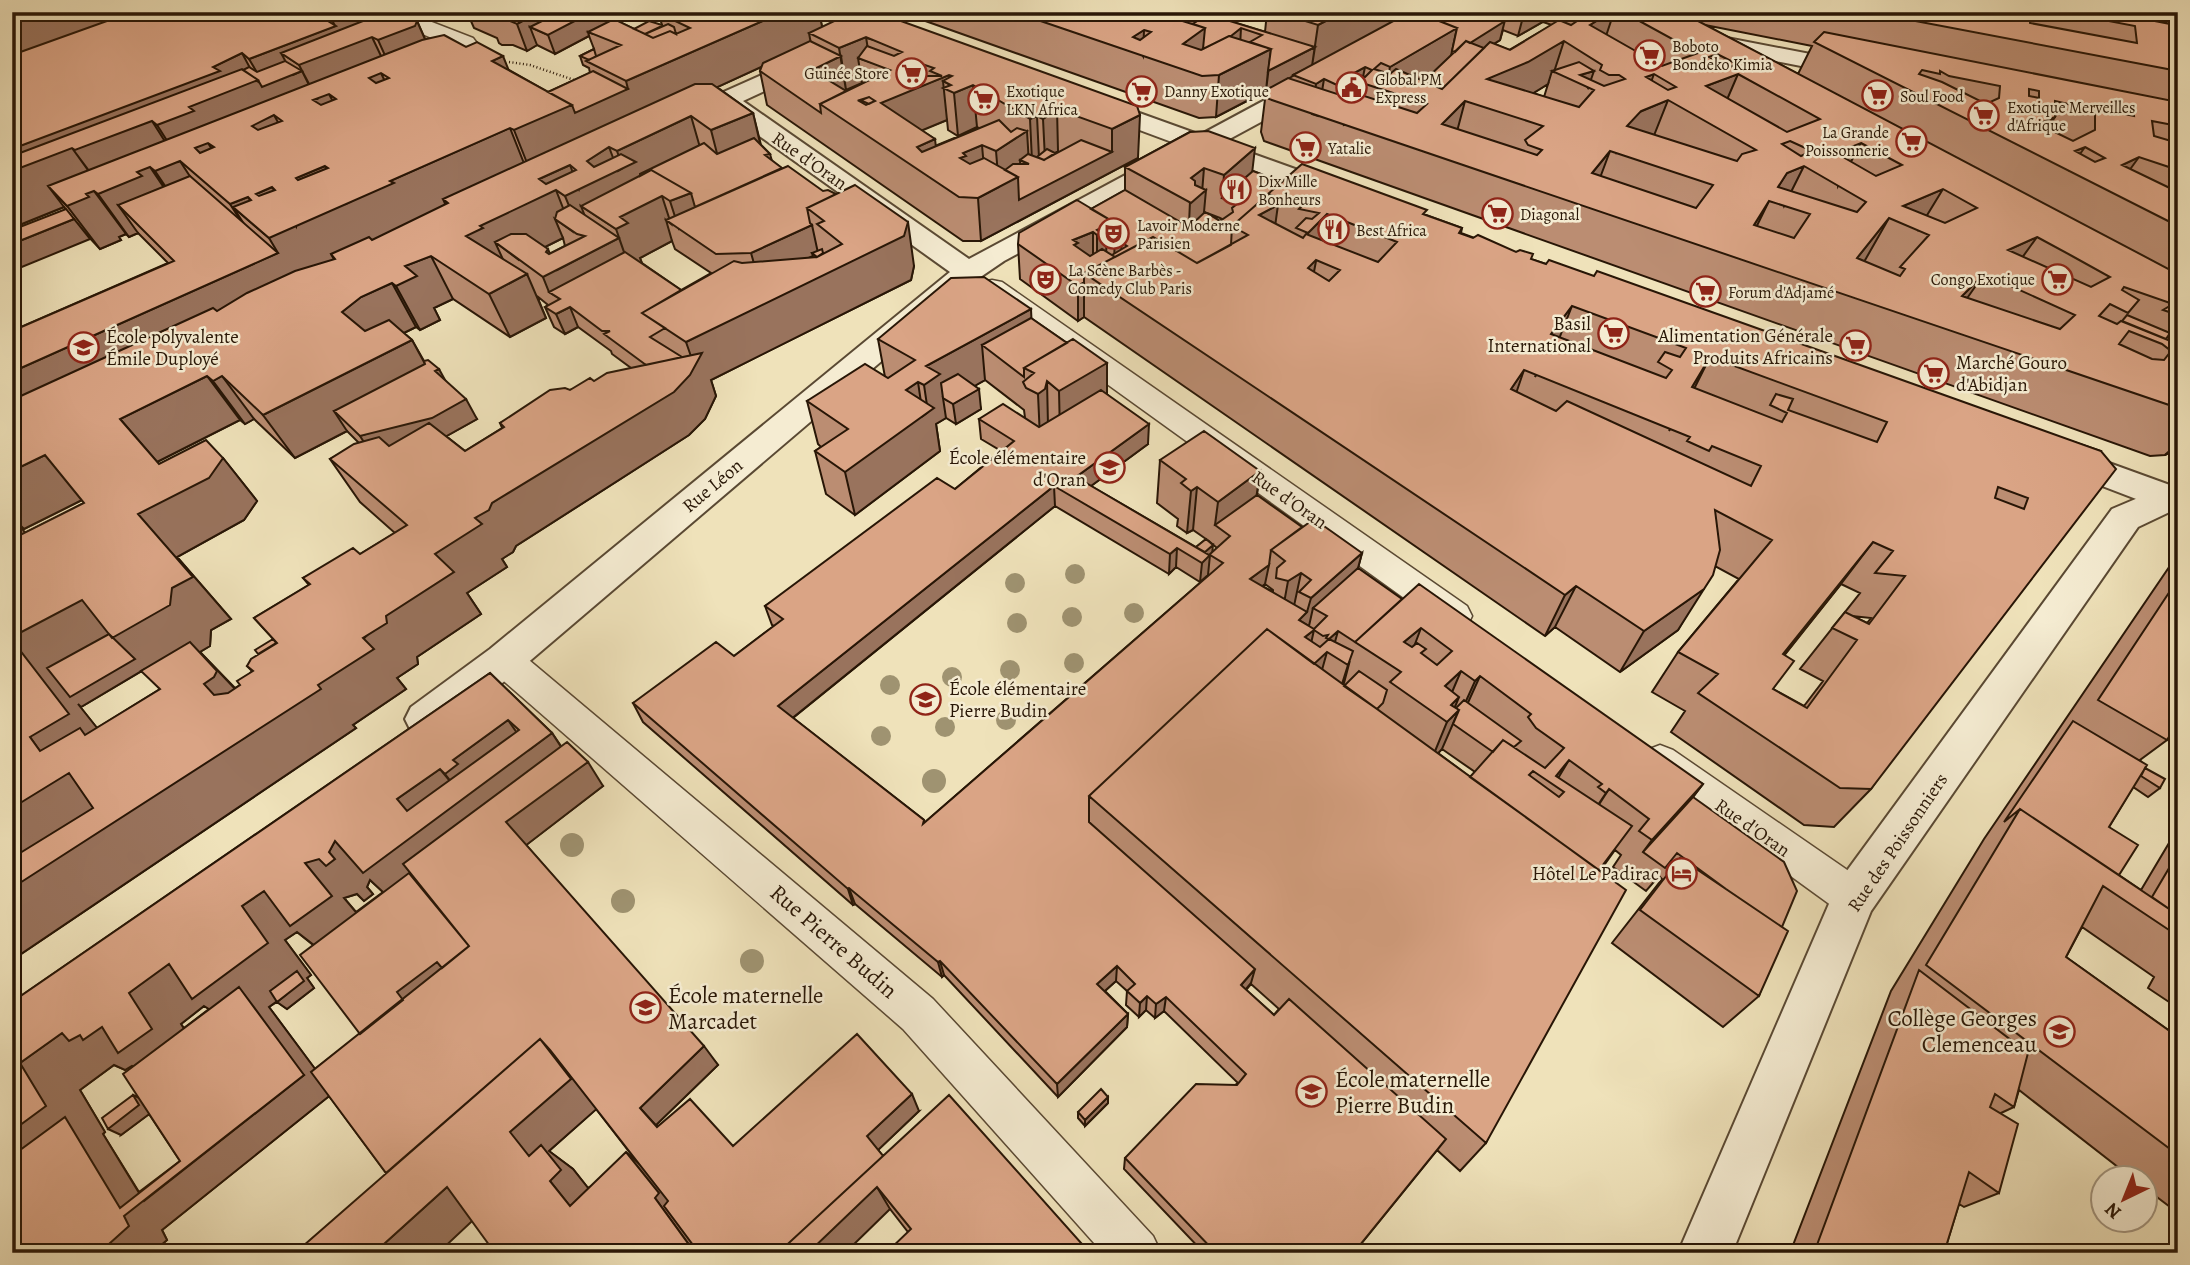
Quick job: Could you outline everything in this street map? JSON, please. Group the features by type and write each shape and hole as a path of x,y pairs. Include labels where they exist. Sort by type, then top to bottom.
{"street":[{"path":"387,12 465,43 471,50 470,55 451,68 413,84"},
{"path":"840,12 921,41"},
{"path":"664,128 879,27"},
{"path":"1738,73 1668,35 1725,43 1885,76"},
{"name":"Rue Léon","path":"400,737 504,660 969,272 994,255 1332,73"},
{"path":"1061,93 1369,206"},
{"name":"Rue d'Oran","path":"726,100 1479,633"},
{"path":"2039,450 2175,497"},
{"name":"Rue des Poissonniers","path":"1704,1253 1854,898 2125,518 2175,497"},
{"name":"Rue Pierre Budin","path":"504,660 918,1014 1136,1253"},
{"name":"Rue d'Oran","path":"1639,746 1854,898"}],"path":[{"path":"470,55 530,65 580,82"}],"building":[{"path":"12,12 25,12 12,17"},
{"path":"132,12 313,12 336,26 249,59 242,53 213,67 220,71 12,149 12,55"},
{"path":"386,12 401,12 417,21 415,26 378,40 372,37 299,65 281,53"},
{"path":"489,12 539,12 517,24 503,18 492,19"},
{"path":"560,12 592,12 548,35 530,27"},
{"path":"684,12 708,12 695,18"},
{"path":"708,12 783,12 626,81 586,61 621,45 588,32 614,19 653,38 670,31 676,34 690,28 671,19 684,13 695,18"},
{"path":"853,12 876,12 1137,106 1140,115 1112,129 1057,109 1043,119 1037,116 1030,119 973,85 954,93 943,88 951,85 943,81 952,76 949,75 881,103 935,139 917,147 922,152 999,120 1011,132 1017,128 1027,131 996,151 982,145 963,153 966,156 960,158 970,164 984,158 1018,177 978,198 959,197 820,104 890,70 858,58 867,46 894,56 902,52 866,37 839,48 809,33","holes":["910,60 934,68 930,71 942,76 914,76 903,72 900,66","869,97 875,101 866,105 859,101"]},
{"path":"1014,12 1162,12 1160,14 1205,28 1183,44 1201,50 1229,36 1271,49 1219,75 1202,76","holes":["1144,30 1151,32 1140,40 1133,37"]},
{"path":"1276,12 1343,12 1318,25"},
{"path":"1410,12 1417,12 1457,28 1390,67 1381,63 1374,69 1390,74 1396,69 1442,89 1490,42 1510,50 1559,20 1571,25 1577,21 1566,17 1573,12 1611,12 1590,25 1662,66 1698,53 1620,12 1681,12 2178,274 2178,315 2163,310 2173,304 2124,287 2122,290 2139,300 2128,313 2110,304 2099,316 2117,324 2121,321 2178,344 2178,408 1269,99 1266,90 1288,78 1343,96 1349,91 1417,113 1427,104 1359,82 1350,91 1324,79 1316,84 1293,75","holes":["1564,41 1602,65 1600,70 1625,79 1604,86 1580,75 1594,71 1579,62 1552,71 1594,90 1579,107 1487,79 1528,62","1717,54 1737,64 1728,68 1709,57","1365,67 1372,70 1365,77 1354,73","1654,74 1676,87 1668,90 1646,77","1738,74 1820,119 1787,132 1706,86","1668,100 1756,150 1742,154 1737,161 1627,126 1641,111","1465,101 1543,126 1525,140 1528,145 1542,150 1537,155 1442,124","1790,141 1812,151 1801,156 1782,144","1861,143 1902,165 1876,176 1836,153","1610,151 1713,185 1696,208 1592,173","1804,166 1866,202 1857,212 1778,187 1787,173","1943,189 1977,208 1945,223 1903,206","1769,201 1810,214 1794,238 1754,225","1889,218 1929,235 1900,267 1905,269 1900,276 1857,258","2037,237 2110,277 2091,287 2008,250","1984,274 2075,315 2060,329 1962,296","2129,331 2162,344 2171,351 2164,360 2152,359 2119,344"]},
{"path":"1446,12 1505,12 1496,18 1505,21 1470,43 1466,41 1455,52 1452,51 1457,28 1434,19"},
{"path":"1511,12 1532,12 1523,17"},
{"path":"1868,12 2030,12 2030,23 2137,43 2135,26 2062,12 2144,12 2144,19 2175,25 2174,13 2178,13 2178,71"},
{"path":"2144,12 2178,13 2174,13 2166,23 2144,19"},
{"path":"1207,14 1315,47 1268,71 1271,49 1250,42 1262,35 1241,28 1231,36 1203,49 1205,28 1193,24"},
{"path":"649,21 662,26 645,34 634,29"},
{"path":"668,24 674,27 676,34 670,31 653,38 645,34"},
{"path":"1824,32 2178,102 2178,126 2152,121 2154,136 2178,143 2178,170 2139,157 2122,165 2178,192 2178,226 1814,42","holes":["1922,70 1940,74 1940,71 1949,76 2000,86 1999,98 1986,104 1919,74","2029,89 2039,91 2039,98 2029,96","2055,101 2095,110 2095,130 2073,141 2038,124 2055,117","2109,104 2133,109 2134,116 2109,111","2085,147 2105,158 2095,162 2075,151"]},
{"path":"444,35 466,47 477,42 503,56 492,61 572,105 514,130 510,128 269,238 233,207 251,200 248,197 230,204 180,161 155,171 150,167 137,172 142,176 98,194 94,191 86,194 89,197 67,206 48,186 422,40","holes":["381,73 389,78 376,83 369,78","329,94 336,99 321,105 313,100","274,115 282,121 258,130 252,126","208,143 214,147 200,153 195,148","325,166 328,168 298,180 296,178","272,187 275,190 259,196 256,194"]},
{"path":"810,41 841,56 812,70 846,91 820,104 821,113 760,71 763,63"},
{"path":"1466,41 1484,48 1442,89 1424,81"},
{"path":"594,49 596,56 589,60 580,56"},
{"path":"285,61 302,71 262,87 258,80 243,70 249,67 257,72"},
{"path":"242,69 258,80 189,107 194,111 157,125 152,121 12,171 12,156"},
{"path":"593,71 628,89 575,113 572,105 548,92"},
{"path":"695,84 712,84 753,113 711,130 691,116 617,151 609,147 587,161 594,167 621,154 636,162 565,196 556,190 480,226 483,228 466,236 527,274 489,294 431,256 405,266 417,276 396,286 392,283 361,297 342,312 365,331 389,320 412,340 263,415 222,376 213,381 207,376 120,419 159,464 206,440 223,458 209,478 138,514 193,577 172,588 170,605 112,638 82,600 12,637 12,539 84,503 45,455 12,471 12,400 213,308 217,311 247,293 295,271 335,259 331,254 369,237 372,240 448,203 443,199","holes":["570,165 576,170 546,184 539,179"]},
{"path":"869,97 875,101 869,104 860,100"},
{"path":"1208,131 1255,148 1224,175 1204,168 1191,178 1195,185 1206,190 1191,203 1125,167 1190,132"},
{"path":"754,138 770,154 765,155 782,168 695,207 691,193 651,170 640,176 640,174 704,143 717,154"},
{"path":"1081,140 1112,152 1019,200 1018,177 1005,170 1013,164 1029,164 1020,160 1028,154 1044,160"},
{"path":"1047,149 1055,153 1044,160 1037,157"},
{"path":"1302,164 1427,210 1423,214 1462,228 1459,233 1473,238 1478,235 1516,252 1520,250 1533,254 1531,259 1546,264 1549,260 1594,276 1597,271 2101,451 2116,469 1871,789 1840,788 1698,693 1718,674 1678,652 1772,540 1715,510 1720,550 1713,575 1704,589 1644,631 1576,586 1565,595 1084,273 1153,237 1197,263 1248,235 1232,226 1264,198 1278,205 1259,215 1303,238 1306,234 1378,262 1397,242 1327,214 1308,233 1296,228 1306,218 1312,219 1319,213 1299,209 1302,206 1268,194","holes":["1316,260 1340,270 1329,281 1308,268","1572,306 1686,348 1680,357 1665,352 1658,362 1672,370 1666,378 1551,334","1710,357 1887,422 1877,442 1788,410 1793,399 1776,394 1770,405 1787,413 1782,422 1692,387","1524,370 1690,437 1687,441 1709,451 1712,446 1761,466 1751,486 1567,401 1556,411 1511,389","1998,487 2028,498 2024,509 1995,498","1873,542 1893,551 1875,573 1905,576 1869,624 1845,612 1832,628 1857,640 1807,708 1773,689 1794,661 1783,654"]},
{"path":"788,166 823,191 836,194 807,208 812,225 751,253 716,254 666,220"},
{"path":"651,170 691,193 670,201 662,196 620,217 628,223 616,229 581,206"},
{"path":"1253,171 1282,182 1268,194 1268,199 1264,198 1232,226 1231,245 1197,263 1153,237 1115,257 1112,255 1127,246 1121,242 1122,227 1091,209 1125,190 1189,227 1205,212 1220,221 1233,212 1232,208 1237,204 1222,198"},
{"path":"190,176 278,253 12,372 12,331 174,261 118,205"},
{"path":"855,185 908,222 904,236 686,342 642,313 734,261 742,263 817,257 842,244 817,224 824,221 807,208"},
{"path":"1077,200 1122,227 1115,231 1107,225 1097,230 1101,233 1097,235 1093,232 1073,240 1078,243 1074,245 1090,256 1102,249 1115,257 1084,273 1084,282 1078,286 1018,244 1019,233"},
{"path":"570,205 619,238 543,277 495,242 511,234 526,234 548,249 546,252 549,254 585,236 577,234 555,219 557,212"},
{"path":"66,209 74,219 12,244 12,230"},
{"path":"822,249 823,253 817,257 812,253"},
{"path":"625,252 681,290 642,313 665,328 650,337 682,357 646,365 604,334 610,331 602,331 570,307 556,314 545,307 560,299 549,292"},
{"path":"984,277 1031,309 926,366 940,374 924,385 918,382 906,390 934,408 845,472 815,451 848,429 807,401 865,364 888,378 915,360 878,339 951,278"},
{"path":"2127,315 2170,333 2166,339 2122,321"},
{"path":"1031,318 1067,343 1024,368 1024,377 982,345"},
{"path":"1073,339 1107,363 1059,391 1047,381 1045,389 1038,394 1026,388 1023,382 1034,373 1024,368"},
{"path":"702,353 690,375 674,392 492,503 489,510 475,518 482,524 435,554 454,572 386,616 387,623 363,638 374,649 318,685 321,689 12,888 12,858 93,808 69,773 12,808 12,640 69,714 30,737 40,751 80,728 85,735 160,689 141,671 190,642 217,671 214,677 204,684 214,695 228,693 240,685 237,681 253,671 247,666 251,659 277,643 254,618 310,584 303,578 353,548 360,554 407,525 330,459 354,444 379,437 389,446 429,423 465,451 504,427 500,423 550,390 570,390 590,378 594,381 607,373"},
{"path":"428,360 439,369 435,371 466,399 432,418 360,436 334,411 425,364 424,361"},
{"path":"958,374 979,389 953,404 943,398 941,383"},
{"path":"1101,390 1149,424 1076,477 1209,555 1230,536 1215,525 1257,495 1302,527 1271,550 1269,565 1250,579 1307,612 1299,620 1314,629 1327,616 1313,608 1358,568 1402,599 1355,642 1338,631 1329,639 1353,651 1348,665 1327,652 1314,664 1267,629 1089,796 1089,822 1255,969 1241,985 1274,1015 1289,999 1446,1139 1360,1245 1368,1253 1216,1253 1125,1158 1196,1084 1237,1085 1246,1074 1166,997 1156,1004 1147,996 1140,1003 1127,991 1135,984 1117,966 1097,984 1128,1014 1057,1084 940,961 848,889 633,703 716,642 734,656 783,619 765,606 937,478 955,489 1014,441 979,419 1003,404 1039,427","holes":["1054,486 1170,554 1177,548 1202,563 1210,555 1223,563 923,824 924,820 778,706","1314,630 1323,636 1328,635 1326,638 1329,639 1320,647 1305,637"]},
{"path":"1204,431 1260,471 1218,502 1197,487 1191,491 1181,483 1186,479 1160,460"},
{"path":"1314,519 1362,553 1311,598 1299,592 1311,580 1301,573 1288,581 1276,578 1277,568 1285,561 1271,550"},
{"path":"12,528 18,536 12,539"},
{"path":"1206,539 1213,545 1205,552 1196,547"},
{"path":"2178,579 2178,722 2167,740 2098,700"},
{"path":"1419,584 1703,784 1652,840 1639,831 1649,819 1609,789 1606,793 1598,787 1602,784 1569,760 1556,776 1632,826 1599,870 1470,777 1503,740 1545,768 1564,748 1536,728 1528,717 1531,714 1480,676 1475,681 1461,671 1445,686 1459,697 1451,705 1459,710 1447,722 1390,682 1401,672 1355,642","holes":["1421,628 1452,651 1437,665 1421,653 1426,649 1417,643 1412,647 1404,642","1533,771 1564,792 1559,797 1529,775"]},
{"path":"1267,629 1626,890 1486,1143 1089,796"},
{"path":"109,634 135,659 70,697 47,668"},
{"path":"273,639 276,643 258,654 255,650"},
{"path":"1359,671 1387,690 1383,703 1377,709 1344,686"},
{"path":"490,673 552,733 363,873 335,841 329,852 335,859 326,866 319,859 305,863 332,896 290,926 264,891 242,906 268,943 192,999 169,964 129,993 152,1029 118,1053 102,1027 83,1040 80,1035 69,1041 62,1033 20,1063 46,1106 12,1131 12,1002","holes":["508,720 519,730 407,811 397,799 440,769 445,774 458,764 453,760"]},
{"path":"1464,700 1521,741 1514,747 1503,740 1493,752 1453,724 1459,710 1456,708"},
{"path":"2073,721 2147,765 2109,827 2138,845 2119,875 2020,809 2004,822"},
{"path":"567,742 588,762 506,822 704,1046 640,1108 657,1127 690,1099 733,1146 857,1034 912,1094 867,1136 883,1156 778,1253 699,1253 664,1206 668,1201 540,1039 386,1173 311,1072 469,946 403,864"},
{"path":"2145,768 2165,779 2160,788 2141,776"},
{"path":"1693,797 1784,862 1797,891 1782,927 1677,853 1665,868 1643,852"},
{"path":"2020,809 2178,915 2178,936 2103,886 2066,957 2178,1037 2178,1155 1926,965"},
{"path":"2178,853 2178,915 2152,897"},
{"path":"1680,858 1788,931 1759,996 1640,910"},
{"path":"409,873 469,946 442,968 437,962 397,992 403,1000 360,1034 300,955"},
{"path":"1919,970 2028,1053 2014,1107 1995,1094 1990,1107 2018,1124 1999,1193 1969,1172 1944,1253 1814,1253"},
{"path":"297,971 304,981 277,1002 270,991"},
{"path":"239,987 304,1075 124,1216 129,1226 109,1244 114,1253 12,1253 12,1156 65,1117 120,1208 180,1161 123,1074"},
{"path":"540,1039 571,1079 510,1132 529,1156 541,1145 561,1170 550,1181 570,1206 626,1152 659,1193 655,1198 695,1253 495,1253 447,1187 374,1253 295,1253"},
{"path":"1101,1089 1108,1097 1085,1120 1078,1112"},
{"path":"133,1095 139,1105 108,1129 102,1118"},
{"path":"949,1095 1090,1253 886,1253 911,1229 877,1187 808,1253 778,1253"}],"place":[{"name":"Boboto Bondeko Kimia","path":"1649,55"},
{"name":"Guinée Store","path":"912,73"},
{"name":"Global PM Express","path":"1352,88"},
{"name":"Danny Exotique","path":"1141,91"},
{"name":"Soul Food","path":"1877,96"},
{"name":"Exotique LKN Africa","path":"983,100"},
{"name":"Exotique Merveilles d'Afrique","path":"1984,116"},
{"name":"La Grande Poissonnerie","path":"1912,141"},
{"name":"Yatalie","path":"1305,148"},
{"name":"Dix Mille Bonheurs","path":"1235,190"},
{"name":"Diagonal","path":"1497,214"},
{"name":"Best Africa","path":"1333,230"},
{"name":"Lavoir Moderne Parisien","path":"1114,234"},
{"name":"La Scène Barbès - Comedy Club Paris","path":"1045,279"},
{"name":"Congo Exotique","path":"2058,279"},
{"name":"Forum d'Adjamé","path":"1705,292"},
{"name":"Basil International","path":"1614,334"},
{"name":"Alimentation Générale Produits Africains","path":"1856,346"},
{"name":"École polyvalente Émile Duployé","path":"83,347"},
{"name":"Marché Gouro d'Abidjan","path":"1933,373"},
{"name":"École élémentaire d'Oran","path":"1109,468"},
{"name":"École élémentaire Pierre Budin","path":"926,699"},
{"name":"Hôtel Le Padirac","path":"1682,873"},
{"name":"École maternelle Marcadet","path":"645,1008"},
{"name":"Collège Georges Clemenceau","path":"2060,1031"},
{"name":"École maternelle Pierre Budin","path":"1312,1092"}]}
